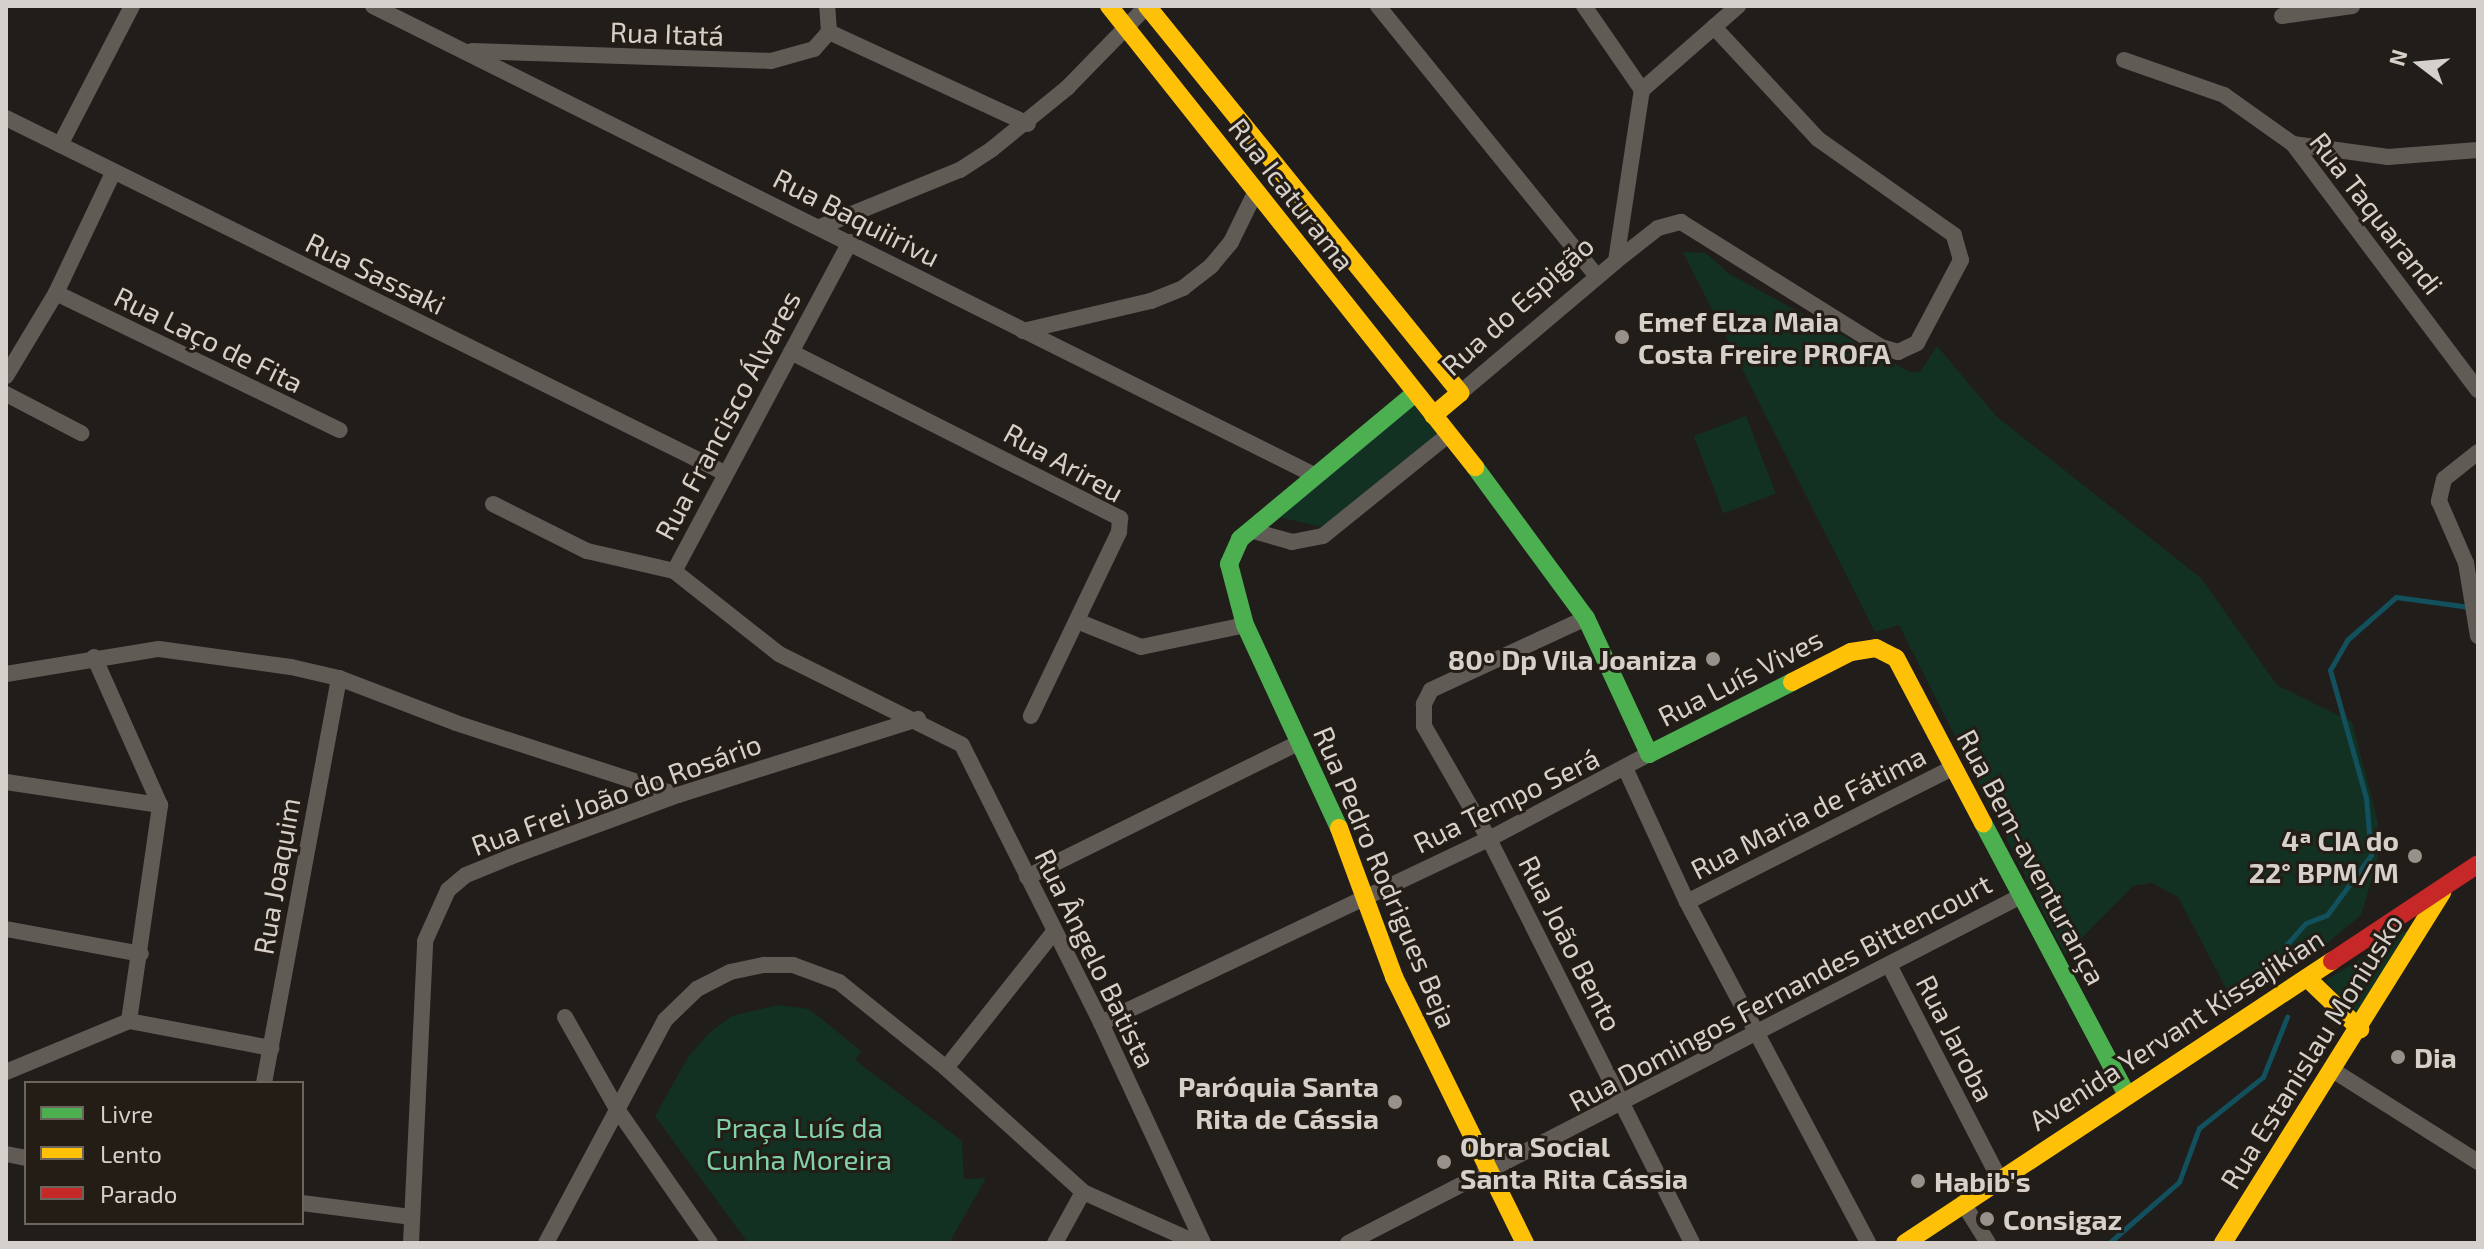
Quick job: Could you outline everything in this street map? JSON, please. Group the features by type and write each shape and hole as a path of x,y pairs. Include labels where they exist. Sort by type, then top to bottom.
{"street":[{"path":"60,145 132,6"},
{"name":"Rua Baquiirivu","path":"373,6 1316,476"},
{"path":"827,6 829,32 1028,124"},
{"name":"Rua Icaturama","path":"1109,6 1537,546 1586,618 1649,754"},
{"path":"820,227 960,170 1028,124 1147,6"},
{"name":"Rua Icaturama","path":"1147,6 1460,393"},
{"path":"1378,6 1597,276"},
{"path":"1584,6 1642,90 1738,6"},
{"path":"2282,16 2352,6"},
{"path":"1616,261 1658,228 1688,224 1756,271 1881,347 1898,352 1917,343 1961,260 1954,235 1818,139 1714,27"},
{"name":"Rua Itatá","path":"467,51 771,61 814,49 829,32"},
{"name":"Rua Taquarandi","path":"2124,60 2224,95 2293,144 2478,390"},
{"name":"Rua do Espigão","path":"1433,416 1616,261 1642,90"},
{"name":"Rua Sassaki","path":"6,118 725,473"},
{"path":"2293,144 2388,157 2478,150"},
{"path":"6,376 56,293 113,173"},
{"path":"1023,331 1151,301 1183,288 1231,242 1255,193"},
{"name":"Rua Francisco Álvares","path":"850,242 674,571 779,654 918,719"},
{"name":"Rua Laço de Fita","path":"56,293 340,430"},
{"name":"Rua Arireu","path":"791,352 1115,513 1119,532 1031,716"},
{"path":"6,394 81,433"},
{"path":"1250,530 1414,394"},
{"path":"1250,530 1292,542 1323,536 1448,435"},
{"path":"2476,629 2473,593 2466,563 2440,509 2444,479 2478,452"},
{"path":"493,504 587,551 674,571"},
{"name":"Rua Pedro Rodrigues Beja","path":"1250,530 1230,555 1245,625 1300,742 1365,897 1394,977 1525,1243"},
{"name":"Rua João Bento","path":"1586,618 1444,682 1426,697 1424,726 1433,749 1489,839 1692,1243"},
{"path":"1077,621 1141,647 1245,625"},
{"path":"6,674 94,657 159,649 339,678 456,723 678,795"},
{"name":"Rua Luís Vives","path":"1626,770 1649,754 1851,652 1883,649"},
{"name":"Rua Bem-aventurança","path":"1883,649 1896,658 2127,1095"},
{"path":"94,657 160,805 129,1021"},
{"name":"Rua Joaquim","path":"264,1081 339,678"},
{"name":"Rua Frei João do Rosário","path":"411,1243 425,941 448,890 495,863 678,795 918,719"},
{"name":"Rua Ângelo Batista","path":"918,719 962,745 1053,933 1101,1023 1200,1243"},
{"path":"1027,877 1300,742"},
{"name":"Rua Maria de Fátima","path":"1687,902 1952,768"},
{"path":"1626,770 1687,902 1868,1243"},
{"name":"Rua Tempo Será","path":"1101,1023 1489,839 1626,770"},
{"path":"6,782 160,805"},
{"name":"Avenida Yervant Kissajikian","path":"1905,1243 2478,864"},
{"name":"Rua Estanislau Moniusko","path":"2223,1243 2334,1071 2445,887"},
{"name":"Rua Domingos Fernandes Bittencourt","path":"1359,1240 1489,1174 1754,1031 2021,896"},
{"path":"6,929 141,954"},
{"path":"946,1068 1053,933"},
{"path":"546,1243 665,1020 697,989 730,972 764,965 793,965 839,982 946,1068 1083,1192 1200,1243"},
{"name":"Rua Jaroba","path":"1889,965 1999,1178"},
{"path":"2307,978 2360,1029"},
{"path":"565,1017 617,1109 710,1243"},
{"path":"6,1072 129,1021 271,1048"},
{"path":"2334,1071 2478,1162"},
{"path":"1055,1243 1083,1192"},
{"path":"304,1203 412,1217"},
{"path":"1963,1203 1988,1243"}],"green space":[{"path":"1683,252 1706,253 1729,274 1910,372 1920,372 1937,346 1997,417 2201,578 2277,685 2352,722 2378,823 2378,859 2361,915 2319,950 2235,1005 2178,897 2152,883 2133,886 2065,955 1899,625 1875,632"},
{"path":"1412,403 1441,437 1323,527 1277,517"},
{"path":"1746,416 1776,493 1723,514 1694,436"},
{"path":"2403,932 2409,932 2360,1017 2325,981"},
{"name":"Praça Luís da Cunha Moreira","path":"778,1005 809,1009 861,1051 855,1060 962,1141 964,1179 986,1178 949,1243 748,1243 655,1116 688,1057 710,1032 732,1016"}],"waterway":[{"path":"2284,969 2287,944 2306,923 2327,915 2371,855 2366,798 2330,670 2347,640 2396,597 2469,607"},
{"path":"2109,1243 2179,1182 2199,1128 2263,1077 2287,1017"}],"traffic: fast":[{"path":"1339,828 1245,625 1229,564 1240,539 1414,394"},
{"path":"1475,467 1586,618 1649,754 1792,682"},
{"path":"1983,823 2127,1095"}],"traffic: slow":[{"path":"1109,6 1475,467"},
{"path":"1147,6 1460,393 1433,416"},
{"path":"1792,682 1851,652 1876,648 1896,658 1983,823"},
{"path":"1339,828 1394,977 1525,1243"},
{"path":"2223,1243 2442,892"},
{"path":"1905,1243 2332,961"},
{"path":"2307,978 2360,1029"}],"traffic: jam":[{"path":"2332,961 2478,864"}],"place":[{"name":"Emef Elza Maia Costa Freire PROFA","path":"1622,337"},
{"name":"80º Dp Vila Joaniza","path":"1713,659"},
{"name":"4ª CIA do 22° BPM/M","path":"2415,856"},
{"name":"Dia","path":"2398,1057"},
{"name":"Paróquia Santa Rita de Cássia","path":"1395,1102"},
{"name":"Obra Social Santa Rita Cássia","path":"1444,1162"},
{"name":"Habib's","path":"1918,1181"},
{"name":"Consigaz","path":"1987,1219"}]}
